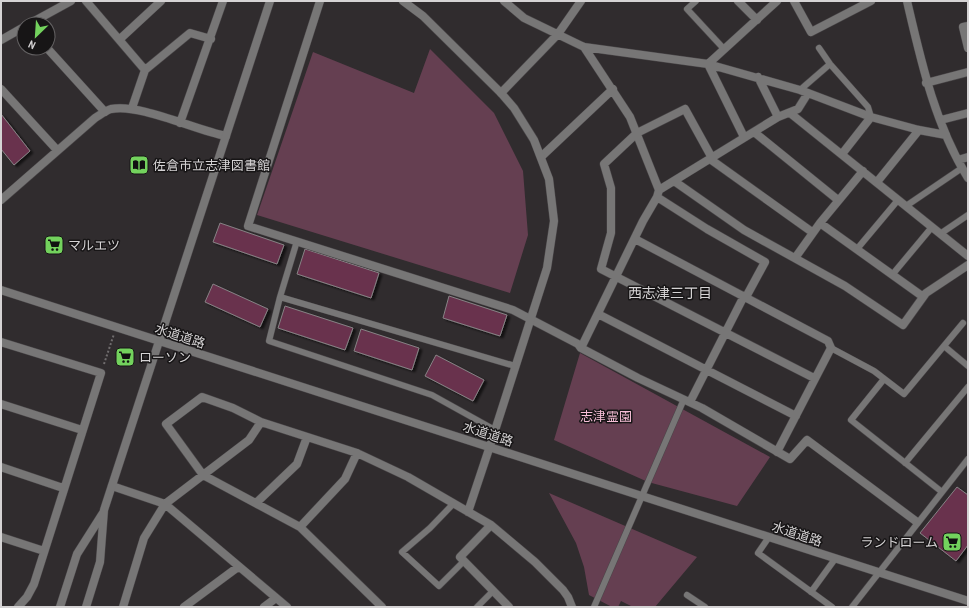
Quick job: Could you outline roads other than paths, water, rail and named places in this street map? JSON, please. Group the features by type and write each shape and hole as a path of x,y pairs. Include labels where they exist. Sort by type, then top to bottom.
{"street":[{"path":"44,16 71,1"},
{"path":"86,1 145,70"},
{"path":"120,39 161,1"},
{"path":"180,123 223,1"},
{"path":"60,607 77,554 104,510 270,1"},
{"path":"320,1 248,226 513,310 531,318 578,344 580,348 687,401 790,459 807,440 917,522"},
{"path":"402,1 423,16 501,93 526,124 542,156 553,200 554,221 547,268 468,512"},
{"path":"504,1 524,18 584,47 708,64 804,91 871,117 919,130 946,135"},
{"path":"501,93 558,34 580,1"},
{"path":"738,1 757,20"},
{"path":"708,64 777,1"},
{"path":"794,1 812,32 871,1"},
{"path":"906,1 926,83 946,135 968,178"},
{"path":"968,26 963,27 968,48"},
{"path":"1,40 16,32"},
{"path":"132,108 145,70 190,33 211,38"},
{"path":"584,47 630,117 658,194 707,229 765,262 707,370 687,401"},
{"path":"54,56 105,112"},
{"path":"708,64 744,137"},
{"path":"926,83 968,72"},
{"path":"758,77 778,117"},
{"path":"1,89 57,150"},
{"path":"542,156 613,89"},
{"path":"580,348 658,194 674,181 744,137 778,117 798,109 804,91"},
{"path":"1,200 57,150 105,112 112,109 132,108 210,133 226,136"},
{"path":"812,232 711,159 685,109 637,133 604,164 611,188 611,233 601,269 814,378"},
{"path":"790,113 968,256"},
{"path":"941,120 968,113"},
{"path":"842,154 871,117"},
{"path":"877,182 919,130"},
{"path":"754,132 838,200"},
{"path":"958,160 968,157"},
{"path":"794,258 812,232 863,171"},
{"path":"674,181 744,230 845,286 903,325 922,296 968,265"},
{"path":"820,223 922,296"},
{"path":"635,239 828,341 831,348 814,378 777,452"},
{"name":"水道道路","path":"1,290 159,342 490,446 968,601"},
{"path":"598,314 796,416"},
{"path":"1,342 101,373 63,488 34,584 27,597 18,607"},
{"path":"382,607 300,527 203,474 166,424 202,396 233,408 261,422 357,453 408,477 491,525 535,562 563,590 572,607"},
{"path":"1,404 82,430"},
{"path":"123,607 144,538 165,504 249,440 261,422"},
{"path":"256,503 297,464 307,437"},
{"path":"300,527 345,479 357,453"},
{"path":"1,467 63,488"},
{"path":"112,486 165,504 287,607"},
{"path":"86,607 100,562 104,510"},
{"path":"491,525 460,557 509,607"},
{"path":"1,537 44,551"},
{"path":"184,607 238,567"},
{"path":"264,607 276,598"}],"lane":[{"path":"696,1 687,9 724,49"},
{"path":"819,48 830,64 868,107 871,117"},
{"path":"804,91 830,64"},
{"path":"906,206 962,168"},
{"path":"857,249 898,200"},
{"path":"940,234 968,215"},
{"path":"892,275 932,227"},
{"path":"297,241 280,297 269,341 432,395 495,430"},
{"path":"280,297 515,366"},
{"path":"831,348 874,371 904,394 963,323"},
{"path":"944,346 968,366"},
{"path":"884,379 851,420 942,492"},
{"path":"905,463 968,387"},
{"path":"594,607 642,496 687,401"},
{"path":"852,607 917,522 968,459"},
{"path":"454,503 430,528 402,552 439,586 464,561"},
{"path":"769,537 758,553 832,607"},
{"path":"811,592 835,559"},
{"path":"477,607 493,591"},
{"path":"687,595 705,607"}],"place":[{"name":"佐倉市立志津図書館","path":"139,165"},
{"name":"マルエツ","path":"54,245"},
{"name":"ローソン","path":"125,357"},
{"name":"ランドローム","path":"952,542"}],"district":[{"name":"西志津三丁目","path":"670,293"}],"park label":[{"name":"志津霊園","path":"606,416"}]}
